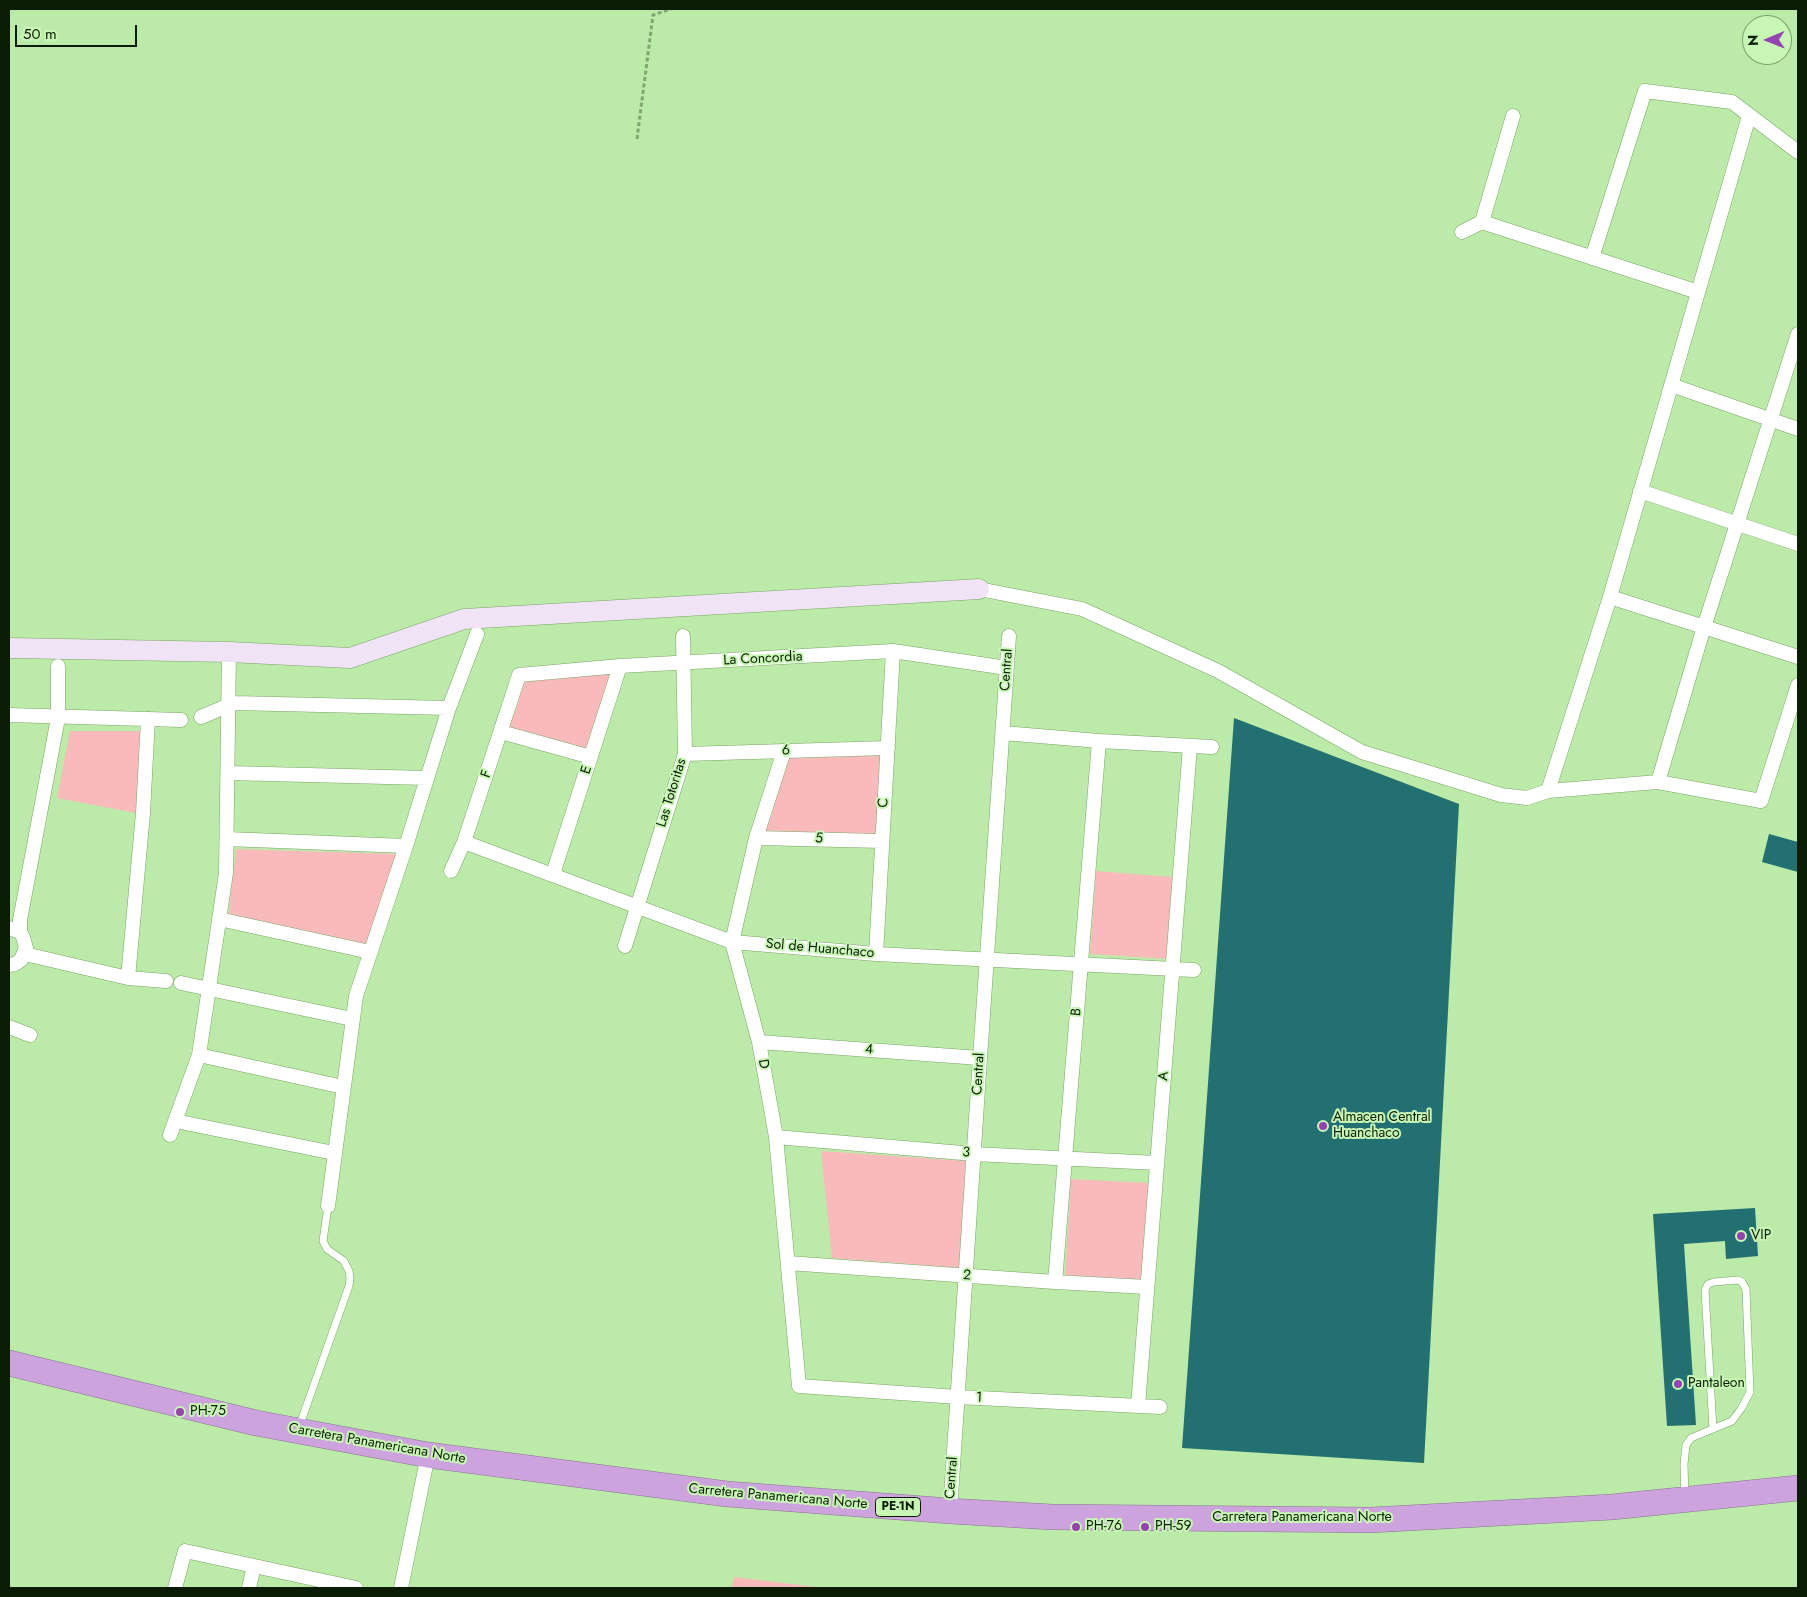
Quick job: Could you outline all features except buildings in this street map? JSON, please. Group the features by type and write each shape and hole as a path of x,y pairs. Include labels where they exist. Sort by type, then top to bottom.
{"highway":[{"name":"Carretera Panamericana Norte","path":"9,1362 247,1421 428,1455 728,1494 950,1511 1052,1518 1371,1520 1612,1507 1798,1488"}],"street":[{"path":"1592,258 1645,91 1732,102 1798,152"},
{"path":"1482,222 1513,116"},
{"path":"1548,791 1610,597 1749,116"},
{"path":"1462,232 1482,222 1698,292"},
{"path":"1658,782 1704,627 1798,334"},
{"path":"1671,385 1798,429"},
{"path":"1640,491 1798,544"},
{"path":"9,648 229,652 350,658 464,619 979,590 1082,609 1218,671 1362,752 1501,795 1527,798 1548,791 1658,782 1761,801 1798,686"},
{"path":"1610,597 1798,657"},
{"path":"328,1206 356,996 449,708 477,634"},
{"name":"Las Totoritas","path":"625,946 685,754 683,636"},
{"name":"Central","path":"950,1511 1010,636"},
{"name":"La Concordia","path":"519,675 620,666 893,651 1007,668"},
{"name":"C","path":"876,954 893,651"},
{"path":"170,1135 199,1055 226,873 229,652"},
{"path":"9,966 21,960 25,954 26,942 14,930 20,920 58,718 58,666"},
{"name":"E","path":"553,874 620,666"},
{"name":"F","path":"451,871 464,842 519,675"},
{"path":"201,717 234,703 449,708"},
{"path":"9,715 58,718 181,720"},
{"path":"128,978 144,813 148,720"},
{"path":"501,732 591,757"},
{"path":"1003,733 1099,741 1212,747"},
{"name":"B","path":"1055,1282 1099,741"},
{"name":"A","path":"1138,1406 1190,746"},
{"name":"6","path":"685,754 888,748"},
{"name":"D","path":"784,751 756,838 732,942 759,1042 776,1137 799,1386"},
{"path":"228,773 427,778"},
{"name":"5","path":"756,838 882,841"},
{"path":"227,839 406,846"},
{"name":"Sol de Huanchaco","path":"464,842 732,942 876,954 987,958 1194,970"},
{"path":"219,919 370,952"},
{"path":"25,954 128,978 166,982"},
{"path":"181,983 352,1020"},
{"path":"9,1027 30,1035"},
{"name":"4","path":"759,1042 980,1058"},
{"path":"199,1055 343,1087"},
{"path":"175,1121 334,1153"},
{"name":"3","path":"776,1137 974,1154 1157,1163"},
{"name":"2","path":"788,1263 1147,1287"},
{"name":"1","path":"799,1386 958,1397 1160,1407"},
{"path":"401,1588 428,1455"},
{"path":"175,1588 185,1551 254,1566 321,1585 356,1588"},
{"path":"249,1588 254,1566"}],"lane":[{"path":"297,1431 350,1279 349,1271 344,1261 330,1252 323,1240 328,1206"},
{"path":"1685,1499 1684,1464 1686,1445 1691,1438 1713,1429 1732,1421 1750,1392 1746,1289 1742,1282 1738,1280 1714,1282 1708,1284 1706,1290 1713,1429"}],"path":[{"path":"637,139 653,15 671,9"}],"shaded area":[{"path":"613,670 589,751 509,728 526,678"},
{"path":"70,731 141,731 136,813 57,798"},
{"path":"884,750 878,835 762,832 789,754"},
{"path":"236,849 397,854 366,944 229,914"},
{"path":"1096,871 1173,877 1167,959 1090,954"},
{"path":"821,1151 966,1161 959,1268 832,1258"},
{"path":"1071,1179 1150,1183 1144,1283 1065,1277"},
{"path":"734,1577 825,1588 731,1588"}],"place":[{"name":"Almacen Central Huanchaco","path":"1323,1126"},
{"name":"VIP","path":"1741,1236"},
{"name":"Pantaleon","path":"1678,1384"},
{"name":"PH-75","path":"180,1412"},
{"name":"PH-76","path":"1076,1527"},
{"name":"PH-59","path":"1145,1527"}]}
